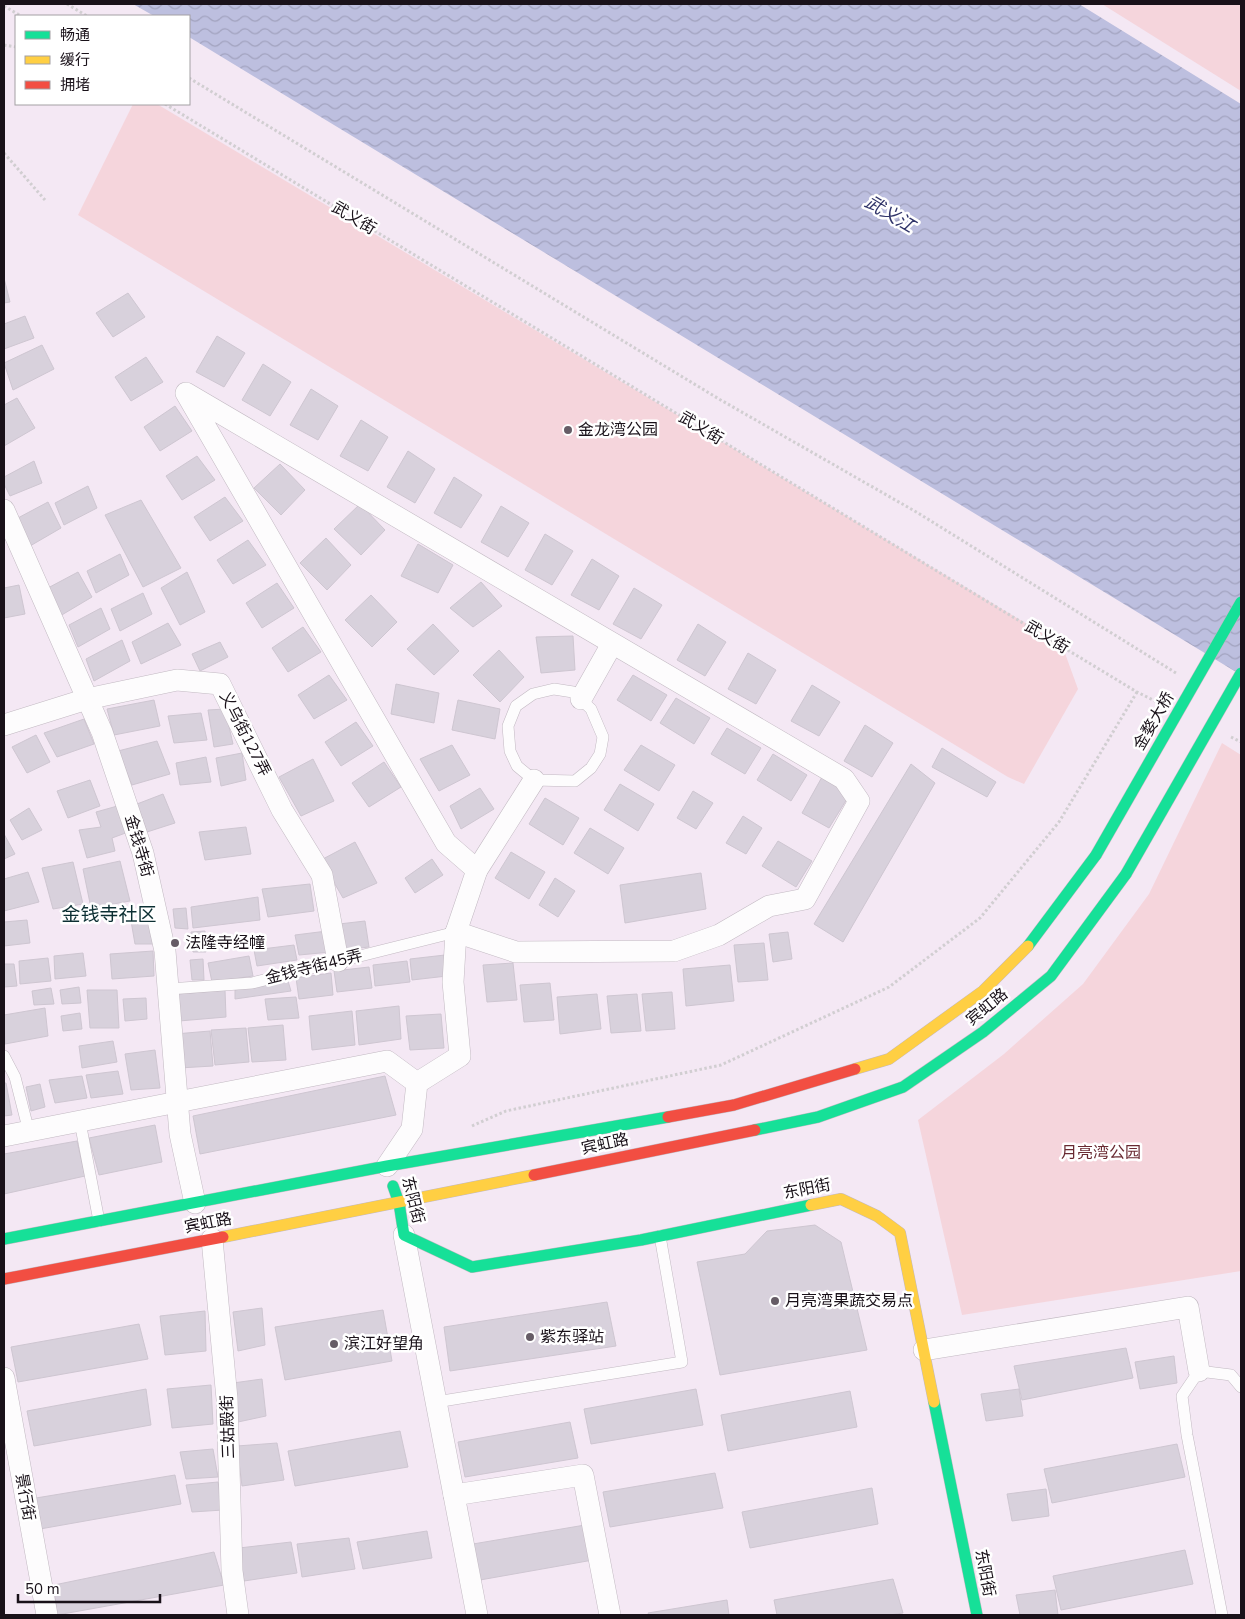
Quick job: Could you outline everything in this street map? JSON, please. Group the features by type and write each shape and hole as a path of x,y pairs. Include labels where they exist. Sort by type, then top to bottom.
{"main road":[{"name":"金婺大桥","path":"1096,855 1241,602"},
{"name":"宾虹路","path":"4,1280 399,1203 818,1116 903,1087 984,1032 1051,976 1126,874 1241,673"},
{"name":"宾虹路","path":"4,1239 387,1166 734,1105 889,1059 983,991 1034,940 1096,855"},
{"name":"东阳街","path":"387,1166 399,1203 404,1235 472,1267 660,1236 841,1199 877,1216 900,1233 978,1615"}],"street":[{"path":"456,932 516,952 674,951 719,935 769,906 805,898 859,801 844,779 186,393 446,843 477,870"},
{"name":"金钱寺街","path":"4,510 102,732 143,853 165,951 180,1134 195,1203"},
{"path":"581,699 612,644"},
{"name":"义乌街127弄","path":"4,725 87,699 177,680 220,684 282,810 322,875 338,961"},
{"path":"417,1083 460,1056 453,982 456,932 477,870 534,780"},
{"path":"4,1136 387,1061 417,1083"},
{"path":"387,1166 412,1129 417,1083"},
{"path":"404,1235 477,1615"},
{"name":"三姑殿街","path":"212,1239 227,1399 232,1571 238,1615"},
{"path":"924,1350 1188,1306 1199,1371"},
{"name":"景行街","path":"4,1378 47,1615"},
{"path":"454,1495 583,1475 610,1615"}],"lane":[{"path":"554,689 572,692 581,699 591,709 603,737 600,754 591,768 576,781 534,780 517,766 510,751 508,726 516,706 533,694 554,689"},
{"name":"金钱寺街45弄","path":"168,989 252,983 456,932"},
{"path":"4,1056 15,1077 29,1132"},
{"path":"80,1122 99,1221"},
{"path":"436,1402 682,1362 660,1236"},
{"path":"1222,1615 1187,1435 1182,1396 1199,1371 1230,1375 1241,1387"}],"path":[{"path":"67,4 85,15"},
{"path":"4,6 19,15"},
{"path":"190,79 719,399 918,513 1177,674"},
{"name":"武义街","path":"168,105 1137,692 1163,705"},
{"path":"4,153 45,200"},
{"path":"463,1130 506,1111 720,1065 889,987 980,918 1059,822 1137,692"},
{"path":"1224,734 1241,742"}],"green space":[{"path":"1102,4 1241,4 1241,91"},
{"name":"金龙湾公园","path":"133,105 159,105 1062,645 1078,689 1024,784 1008,777 78,215"},
{"name":"月亮湾公园","path":"1222,743 1241,755 1241,1271 962,1315 918,1120 1004,1054 1083,984 1149,894"}],"water":[{"name":"武义江","path":"133,4 1079,4 1241,104 1241,675 190,38 190,15 152,15"}],"building":[{"path":"4,278 10,302 4,303"},
{"path":"128,293 145,317 113,337 96,313"},
{"path":"25,316 34,338 4,349 4,324"},
{"path":"217,336 245,353 224,387 196,372"},
{"path":"42,345 54,369 13,390 4,363"},
{"path":"146,357 163,382 131,401 115,377"},
{"path":"263,364 291,382 270,416 242,400"},
{"path":"311,389 338,406 318,440 290,425"},
{"path":"17,398 35,428 4,446 4,405"},
{"path":"175,406 192,431 160,451 144,427"},
{"path":"361,420 388,437 368,471 340,456"},
{"path":"408,451 435,469 415,503 387,487"},
{"path":"197,456 215,480 182,500 166,476"},
{"path":"34,461 42,483 10,496 4,484 4,477"},
{"path":"280,464 305,490 281,515 254,488"},
{"path":"454,477 482,495 461,528 434,513"},
{"path":"88,486 97,508 64,525 55,503"},
{"path":"225,497 243,521 210,541 194,517"},
{"path":"141,500 181,568 143,587 105,515"},
{"path":"48,502 61,528 30,546 16,519"},
{"path":"360,504 385,530 361,555 334,529"},
{"path":"501,506 529,523 508,557 481,542"},
{"path":"545,534 573,551 552,585 525,570"},
{"path":"326,538 351,565 327,590 300,563"},
{"path":"248,540 266,565 233,584 217,560"},
{"path":"418,544 453,565 438,593 401,576"},
{"path":"120,554 129,575 96,593 87,571"},
{"path":"592,559 619,576 599,610 571,595"},
{"path":"78,572 92,597 60,616 46,589"},
{"path":"187,572 205,612 180,625 161,588"},
{"path":"481,582 502,606 473,627 450,608"},
{"path":"277,583 294,608 262,628 246,603"},
{"path":"19,585 25,614 4,618 4,588"},
{"path":"634,588 662,605 641,639 613,624"},
{"path":"143,593 152,614 120,631 111,609"},
{"path":"371,595 397,622 372,647 345,620"},
{"path":"101,608 110,629 78,647 69,625"},
{"path":"168,623 181,645 141,664 132,642"},
{"path":"433,624 459,651 434,675 407,649"},
{"path":"698,624 726,642 705,676 677,660"},
{"path":"303,627 321,652 288,672 272,648"},
{"path":"573,636 575,670 541,673 536,637"},
{"path":"122,640 130,661 94,681 86,659"},
{"path":"220,642 228,657 200,671 192,654"},
{"path":"499,650 524,677 500,702 473,675"},
{"path":"748,653 776,670 756,704 728,689"},
{"path":"329,675 347,700 314,719 298,695"},
{"path":"633,675 667,695 651,721 617,700"},
{"path":"396,684 439,693 434,723 391,714"},
{"path":"812,685 840,702 819,736 791,721"},
{"path":"676,698 710,718 694,744 660,723"},
{"path":"154,700 160,726 114,735 107,709"},
{"path":"458,700 500,709 495,739 452,730"},
{"path":"225,709 233,744 214,747 208,710"},
{"path":"201,713 207,740 174,743 168,716"},
{"path":"84,719 94,744 57,757 44,733"},
{"path":"356,722 373,746 341,766 325,742"},
{"path":"865,725 893,743 872,777 844,761"},
{"path":"727,728 761,748 745,774 711,754"},
{"path":"36,735 50,762 27,773 12,747"},
{"path":"157,741 170,774 132,785 118,751"},
{"path":"452,745 470,775 439,791 420,759"},
{"path":"641,745 675,765 659,791 624,770"},
{"path":"942,748 996,782 987,797 932,767"},
{"path":"242,753 246,780 221,786 216,758"},
{"path":"773,754 807,775 791,801 757,780"},
{"path":"206,757 211,782 180,785 176,763"},
{"path":"313,759 334,801 301,816 279,777"},
{"path":"384,762 401,787 369,807 352,783"},
{"path":"911,764 935,783 843,942 814,924"},
{"path":"822,777 850,794 829,828 802,813"},
{"path":"90,780 100,806 68,818 57,791"},
{"path":"620,784 654,804 638,831 604,810"},
{"path":"480,788 494,809 461,829 450,806"},
{"path":"693,791 713,803 696,829 677,818"},
{"path":"163,794 175,823 147,832 137,804"},
{"path":"545,798 579,818 563,845 529,824"},
{"path":"121,805 131,831 112,838 115,851 87,858 79,830 101,827 96,812"},
{"path":"29,808 42,830 22,840 10,820"},
{"path":"743,816 762,828 746,854 726,843"},
{"path":"246,827 251,854 205,860 199,832"},
{"path":"590,828 624,848 608,874 574,853"},
{"path":"4,834 15,854 4,859"},
{"path":"778,841 812,861 796,887 762,866"},
{"path":"355,842 377,883 343,898 321,860"},
{"path":"511,852 545,872 529,899 495,878"},
{"path":"432,859 443,875 415,893 405,878"},
{"path":"120,861 130,901 91,908 83,869"},
{"path":"73,862 83,904 53,909 42,868"},
{"path":"28,872 39,902 4,911 4,879"},
{"path":"701,873 706,909 625,923 620,885"},
{"path":"555,878 575,891 558,917 539,905"},
{"path":"310,884 314,911 268,917 262,889"},
{"path":"258,897 260,920 193,928 191,907"},
{"path":"186,908 188,929 175,928 173,909"},
{"path":"27,920 30,943 4,946 4,922"},
{"path":"131,921 151,921 153,944 135,944"},
{"path":"365,921 369,947 343,950 339,924"},
{"path":"205,931 206,952 193,952 191,932"},
{"path":"327,931 331,952 299,955 295,935"},
{"path":"788,932 792,959 773,962 769,934"},
{"path":"764,943 768,980 738,982 734,945"},
{"path":"294,945 297,960 257,966 254,950"},
{"path":"153,951 154,976 112,979 110,954"},
{"path":"83,953 86,976 55,979 54,956"},
{"path":"445,955 447,976 412,980 410,959"},
{"path":"249,956 253,976 212,982 208,963"},
{"path":"48,958 51,981 20,984 19,961"},
{"path":"203,959 204,980 192,980 190,960"},
{"path":"407,961 410,982 375,986 373,965"},
{"path":"513,963 517,1000 487,1002 483,965"},
{"path":"4,964 14,964 17,986 4,987"},
{"path":"730,965 734,1001 686,1006 683,969"},
{"path":"369,967 372,988 337,992 334,971"},
{"path":"331,973 333,995 299,999 296,978"},
{"path":"288,981 291,991 235,999 235,990"},
{"path":"550,983 554,1020 524,1022 520,985"},
{"path":"79,987 81,1003 62,1004 60,990"},
{"path":"51,988 54,1004 34,1005 32,991"},
{"path":"87,990 117,990 119,1028 90,1028"},
{"path":"225,990 226,1017 179,1021 178,994"},
{"path":"672,992 675,1029 646,1031 642,994"},
{"path":"597,994 601,1029 560,1034 557,997"},
{"path":"637,994 641,1031 611,1033 607,996"},
{"path":"296,997 299,1018 268,1020 265,999"},
{"path":"146,998 147,1019 125,1021 123,999"},
{"path":"399,1006 401,1039 359,1045 356,1011"},
{"path":"45,1008 48,1036 5,1044 4,1015"},
{"path":"352,1011 355,1045 312,1050 309,1016"},
{"path":"80,1013 82,1029 63,1031 61,1016"},
{"path":"441,1014 444,1048 410,1050 406,1016"},
{"path":"283,1025 286,1060 252,1062 248,1028"},
{"path":"246,1028 249,1062 215,1065 211,1030"},
{"path":"210,1031 213,1066 179,1068 175,1034"},
{"path":"113,1041 117,1062 82,1068 79,1046"},
{"path":"155,1050 160,1088 131,1090 125,1054"},
{"path":"118,1071 123,1094 91,1098 86,1075"},
{"path":"82,1076 87,1098 55,1103 49,1080"},
{"path":"385,1076 396,1115 200,1154 193,1116"},
{"path":"4,1083 6,1083 12,1115 4,1116"},
{"path":"40,1084 45,1107 31,1111 26,1087"},
{"path":"155,1125 162,1162 99,1175 89,1138"},
{"path":"77,1141 85,1176 4,1194 4,1154"},
{"name":"月亮湾果蔬交易点","path":"815,1225 841,1242 867,1350 720,1375 697,1262 745,1254 767,1231"},
{"name":"紫东驿站","path":"607,1302 616,1346 450,1371 444,1327"},
{"path":"262,1308 265,1345 238,1351 233,1312"},
{"name":"滨江好望角","path":"383,1310 392,1361 285,1380 275,1327"},
{"path":"205,1311 206,1351 165,1355 160,1316"},
{"path":"139,1324 148,1359 18,1382 11,1347"},
{"path":"1126,1348 1133,1378 1022,1400 1014,1366"},
{"path":"1174,1356 1177,1383 1140,1389 1135,1362"},
{"path":"262,1379 266,1416 238,1422 233,1383"},
{"path":"211,1385 213,1424 172,1428 167,1389"},
{"path":"146,1389 151,1425 34,1446 27,1411"},
{"path":"696,1389 703,1425 591,1444 584,1409"},
{"path":"1019,1389 1023,1416 986,1421 981,1394"},
{"path":"850,1391 857,1427 728,1451 721,1415"},
{"path":"570,1422 578,1458 465,1477 458,1442"},
{"path":"400,1431 408,1467 295,1486 288,1451"},
{"path":"277,1443 284,1480 242,1486 237,1446"},
{"path":"1177,1444 1185,1477 1052,1503 1044,1469"},
{"path":"213,1449 218,1477 186,1479 180,1452"},
{"path":"715,1473 723,1508 610,1527 603,1492"},
{"path":"175,1475 181,1504 40,1529 36,1498"},
{"path":"218,1482 223,1510 192,1512 186,1485"},
{"path":"872,1488 878,1524 750,1548 742,1512"},
{"path":"1046,1489 1049,1516 1012,1521 1007,1494"},
{"path":"585,1525 593,1560 480,1580 473,1544"},
{"path":"427,1531 432,1558 363,1569 357,1542"},
{"path":"349,1538 355,1569 302,1577 297,1544"},
{"path":"291,1542 297,1573 244,1581 239,1548"},
{"path":"1185,1550 1193,1584 1061,1610 1053,1576"},
{"path":"214,1552 224,1585 57,1615 54,1585"},
{"path":"893,1579 903,1613 890,1615 777,1615 774,1600"},
{"path":"1055,1590 1058,1615 1020,1615 1016,1595"},
{"path":"727,1600 729,1615 649,1615 648,1613"}],"traffic: fast":[{"path":"1096,855 1241,602"},
{"path":"1126,874 1241,673"},
{"path":"1028,946 1096,855"},
{"path":"755,1130 818,1117 903,1087 983,1032 1051,976 1126,874"},
{"path":"4,1239 387,1166 668,1117"},
{"path":"393,1186 399,1203 404,1235 472,1267 641,1240 811,1205"},
{"path":"934,1402 977,1615"}],"traffic: slow":[{"path":"855,1069 889,1059 983,991 1028,946"},
{"path":"223,1237 534,1175"},
{"path":"811,1205 841,1199 877,1216 900,1233 934,1402"}],"traffic: jam":[{"path":"668,1117 734,1105 855,1069"},
{"path":"534,1175 755,1130"},
{"path":"4,1279 223,1237"}],"place":[{"name":"金龙湾公园","path":"568,430"},
{"name":"法隆寺经幢","path":"175,943"},
{"name":"月亮湾果蔬交易点","path":"775,1301"},
{"name":"紫东驿站","path":"530,1337"},
{"name":"滨江好望角","path":"334,1344"}],"district":[{"name":"金钱寺社区","path":"109,915"}]}
